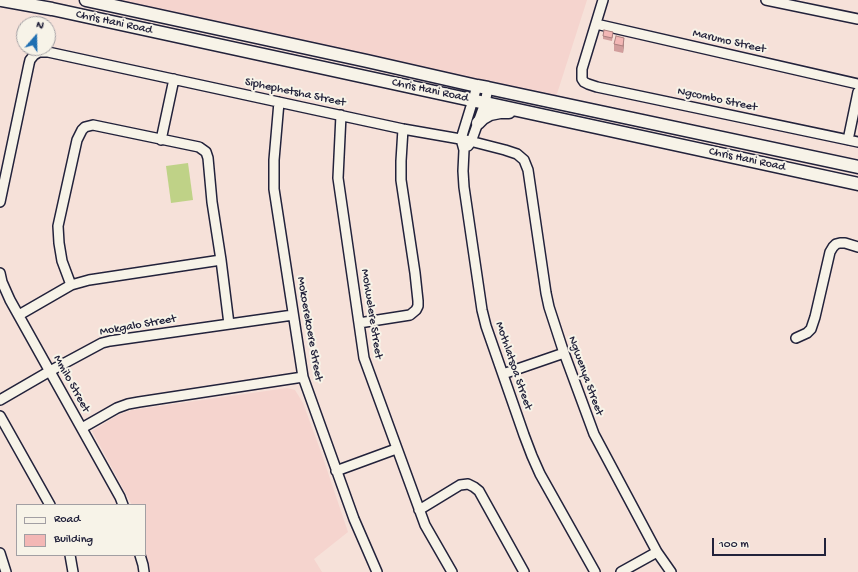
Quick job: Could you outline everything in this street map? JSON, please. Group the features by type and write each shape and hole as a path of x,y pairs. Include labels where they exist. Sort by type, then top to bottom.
{"main road":[{"name":"Chris Hani Road","path":"2,0 52,9 858,184"},
{"name":"Chris Hani Road","path":"86,0 482,87 858,167"},
{"path":"478,123 494,113 520,111"}],"street":[{"path":"596,24 603,0"},
{"path":"766,0 858,19"},
{"name":"Ngcombo Street","path":"596,24 582,69 582,79 588,84 858,142"},
{"name":"Marumo Street","path":"596,24 858,84"},
{"name":"Siphephetsha Street","path":"0,202 30,60 39,52 48,52 279,102 461,139 513,152 524,160 528,170"},
{"path":"161,140 174,79"},
{"path":"464,150 471,142 478,123 479,102 482,87"},
{"path":"848,140 858,92"},
{"name":"Mokoerekoere Street","path":"279,102 274,178 303,377 373,571"},
{"path":"461,139 479,102"},
{"name":"Mohwelere Street","path":"341,115 338,178 364,358 425,525 452,572"},
{"path":"71,285 62,261 58,226 77,140 82,130 85,127 92,125 199,147 208,154 212,202 229,324"},
{"path":"359,323 410,315 418,306 415,273 401,180 400,166 403,128"},
{"name":"Mothlatsoa Street","path":"461,139 464,150 464,186 482,310 488,333 524,435 540,474 595,572"},
{"name":"Ngwenya Street","path":"528,170 547,300 564,353 594,434 657,552 671,572"},
{"path":"796,338 807,333 811,329 830,252 833,247 840,243 845,243 858,247"},
{"path":"19,314 71,285 89,280 221,260"},
{"name":"Mmilo Street","path":"0,273 2,282 10,300 123,504"},
{"name":"Mokgalo Street","path":"0,400 102,343 293,315"},
{"path":"503,374 564,353"},
{"path":"82,428 117,408 133,403 303,377"},
{"path":"0,416 49,504"},
{"path":"336,471 396,449"},
{"path":"419,510 460,485 468,484 474,487 479,491 524,572"},
{"path":"621,572 657,552"},
{"path":"0,553 6,572"},
{"path":"70,556 73,572"},
{"path":"140,556 144,572"}],"shaded area":[{"path":"91,0 587,0 555,100"},
{"path":"287,388 295,390 303,403 348,532 314,559 322,572 150,572 146,556 146,504 131,504 92,431 118,415 132,410"}],"green space":[{"path":"188,163 193,200 171,203 166,166"}],"building":[{"path":"604,30 613,32 612,38 603,36"},
{"path":"616,36 624,38 623,46 614,44"}]}
